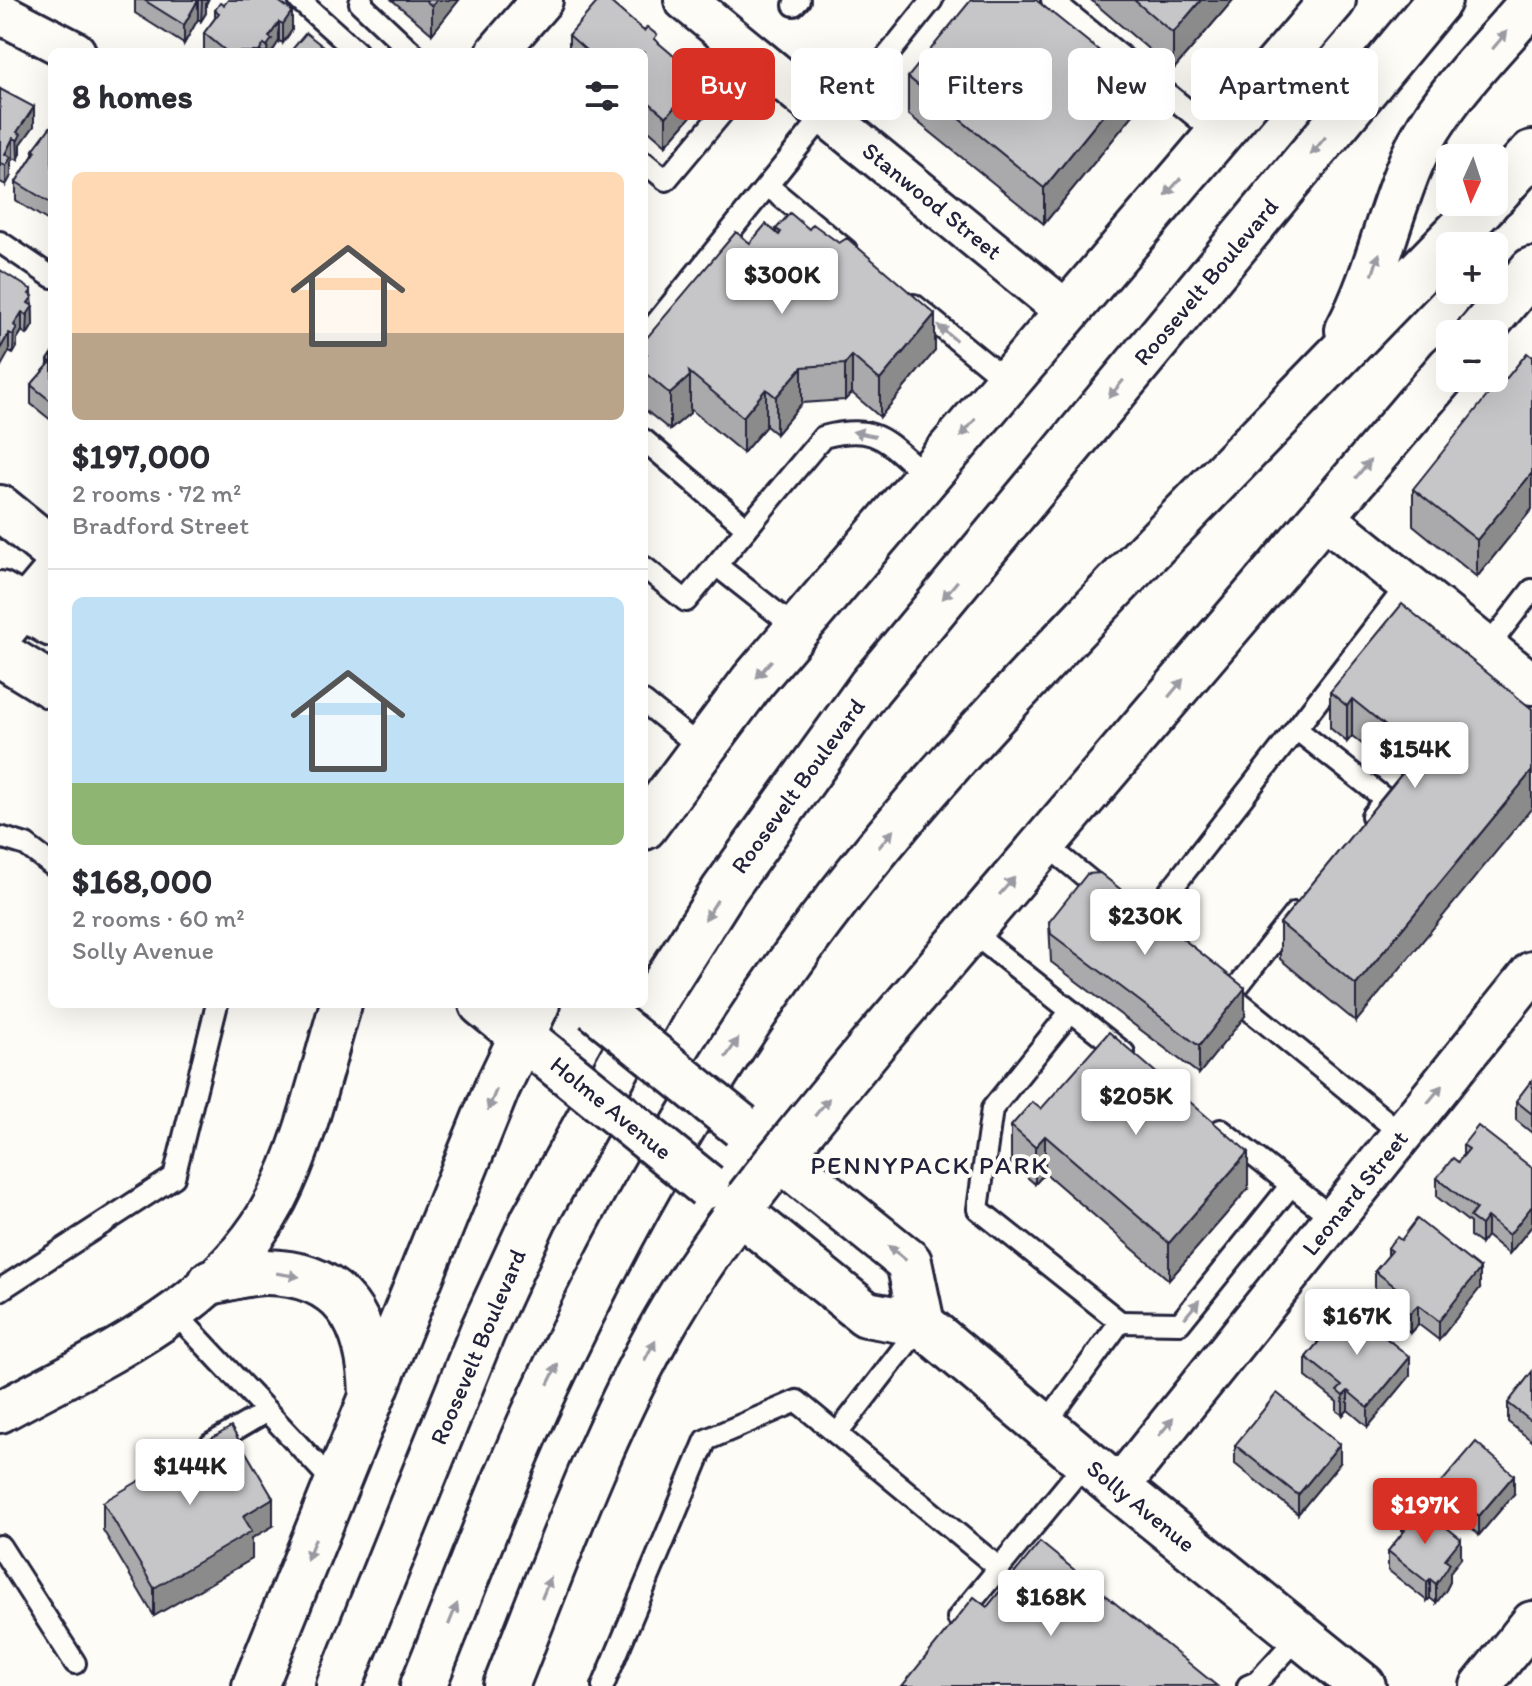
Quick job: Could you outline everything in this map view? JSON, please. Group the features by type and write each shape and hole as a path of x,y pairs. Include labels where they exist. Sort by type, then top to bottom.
{"main road":[{"path":"648,821 701,748 797,629 1333,0"},
{"name":"Roosevelt Boulevard","path":"339,1686 483,1330 534,1219 650,1008 724,890 870,687 1439,0"},
{"path":"1313,382 1358,311 1401,187 1428,130 1532,2"},
{"path":"1508,180 1532,153"},
{"path":"423,1686 546,1389 597,1284 668,1153 786,968 861,868 952,760 1037,667 1473,216"},
{"path":"1490,320 1532,270"},
{"path":"506,1686 626,1396 692,1279 724,1199 780,1158 969,930 1436,383"},
{"path":"0,508 48,547"},
{"path":"0,654 48,684"},
{"name":"Holme Avenue","path":"494,1008 529,1020 560,1067 724,1199"},
{"path":"594,1008 909,1262 922,1324"},
{"path":"255,1686 529,1020"},
{"name":"Solly Avenue","path":"724,1199 866,1314 922,1324 1102,1475 1363,1686"},
{"path":"211,1282 263,1272 310,1279 328,1289 359,1321 371,1366 372,1396"}],"street":[{"path":"503,48 542,0"},
{"name":"Stanwood Street","path":"685,0 744,48"},
{"path":"19,12 69,48"},
{"name":"Stanwood Street","path":"775,74 791,87"},
{"name":"Stanwood Street","path":"832,120 1067,312"},
{"path":"1323,516 1532,684"},
{"path":"19,615 48,579"},
{"name":"Leonard Street","path":"1102,1475 1334,1219 1532,972"},
{"path":"0,1412 175,1313 211,1282 245,1246 275,1202 296,1154 340,1008"},
{"path":"1481,1686 1532,1622"}],"lane":[{"path":"299,0 353,48"},
{"path":"362,0 360,3 408,48"},
{"path":"894,48 932,0"},
{"path":"1052,0 1218,135"},
{"path":"648,165 666,180 716,120"},
{"path":"648,333 820,120"},
{"path":"768,186 862,263"},
{"path":"0,242 48,274"},
{"path":"897,292 1008,382"},
{"path":"648,570 686,601 823,437 848,431 873,432 927,476"},
{"path":"648,443 747,528"},
{"path":"716,565 797,629"},
{"path":"1044,843 1137,919 1296,729 1408,584"},
{"path":"1487,648 1532,590"},
{"path":"648,705 701,748"},
{"path":"1296,729 1385,799 1356,835"},
{"path":"0,837 26,845 48,862"},
{"path":"1231,995 1308,897"},
{"path":"969,930 1144,1069"},
{"path":"1209,977 1402,1134"},
{"path":"0,1290 174,1177 216,1008"},
{"path":"1071,1011 992,1109 978,1209 1120,1322 1180,1323 1291,1185"},
{"path":"1205,1117 1334,1219"},
{"path":"175,1313 336,1485"},
{"path":"1044,1426 1120,1322"},
{"path":"837,1434 922,1324"},
{"path":"603,1686 706,1440 797,1401 999,1568"},
{"path":"199,1451 267,1411"},
{"path":"944,1636 999,1568 1024,1550 1102,1475"},
{"path":"0,1546 75,1663"},
{"path":"1248,1686 1257,1682 1300,1635"}],"building":[{"path":"144,0 198,0 184,25"},
{"path":"228,0 277,0 292,11 283,24 279,22 267,46 222,48 204,33 219,13 215,10 220,3 224,5"},
{"path":"599,0 608,0 644,31 647,27 657,35 654,39 672,54 672,110 666,117 648,101 648,48 584,48 569,35"},
{"path":"971,0 1036,0 1096,48 1068,48 1068,120 1099,120 1044,188 961,120 1052,120 1052,48 932,48"},
{"path":"1134,0 1201,0 1173,33"},
{"path":"306,33 325,48 293,48"},
{"path":"919,64 919,86 908,77"},
{"path":"0,89 34,107 17,132 21,134 18,140 13,138 5,154 11,157 6,166 0,163"},
{"path":"48,130 48,202 16,182 36,151 33,150"},
{"path":"790,213 809,229 813,224 839,243 847,238 935,314 880,380 852,356 845,364 802,367 776,397 766,389 743,417 689,372 690,376 670,394 648,375 648,336 736,232 750,243 766,224 779,235 781,232 776,229"},
{"path":"0,270 32,290 29,294 33,296 28,303 33,306 27,315 22,312 14,325 17,328 13,335 9,333 0,349"},
{"path":"1527,353 1532,357 1532,473 1477,540 1413,489 1490,392 1508,392 1508,377"},
{"path":"48,365 48,399 31,385"},
{"path":"1402,604 1532,709 1532,771 1356,985 1280,923 1419,753 1352,699 1347,706 1330,692"},
{"path":"1100,873 1245,988 1199,1046 1051,934 1049,922 1087,874"},
{"path":"1109,1032 1248,1152 1169,1243 1045,1136 1035,1147 1011,1126 1032,1102 1041,1109"},
{"path":"1532,1080 1532,1114 1516,1101"},
{"path":"1478,1126 1532,1168 1532,1206 1509,1235 1487,1217 1481,1225 1470,1217 1476,1209 1437,1178 1453,1158 1458,1162 1469,1149 1463,1145"},
{"path":"1417,1219 1480,1269 1439,1321 1418,1305 1410,1313 1396,1302 1403,1293 1375,1271 1392,1251 1388,1248 1392,1242 1397,1237 1401,1240"},
{"path":"1348,1307 1384,1336 1387,1332 1391,1335 1387,1339 1410,1357 1368,1408 1348,1391 1343,1396 1337,1391 1342,1386 1306,1357 1321,1339 1317,1336 1327,1323 1331,1327"},
{"path":"1532,1372 1532,1422 1508,1403"},
{"path":"1277,1393 1340,1444 1298,1495 1235,1445"},
{"path":"231,1427 273,1498 243,1516 252,1531 154,1588 103,1502"},
{"path":"1476,1442 1514,1475 1479,1516 1440,1484"},
{"path":"1422,1508 1461,1539 1445,1559 1450,1563 1436,1584 1430,1579 1427,1582 1388,1551 1405,1530 1402,1527 1408,1519 1411,1522"},
{"path":"1040,1542 1217,1686 902,1686 974,1597 987,1607"}],"district":[{"name":"PENNYPACK PARK","path":"930,1165"}]}
